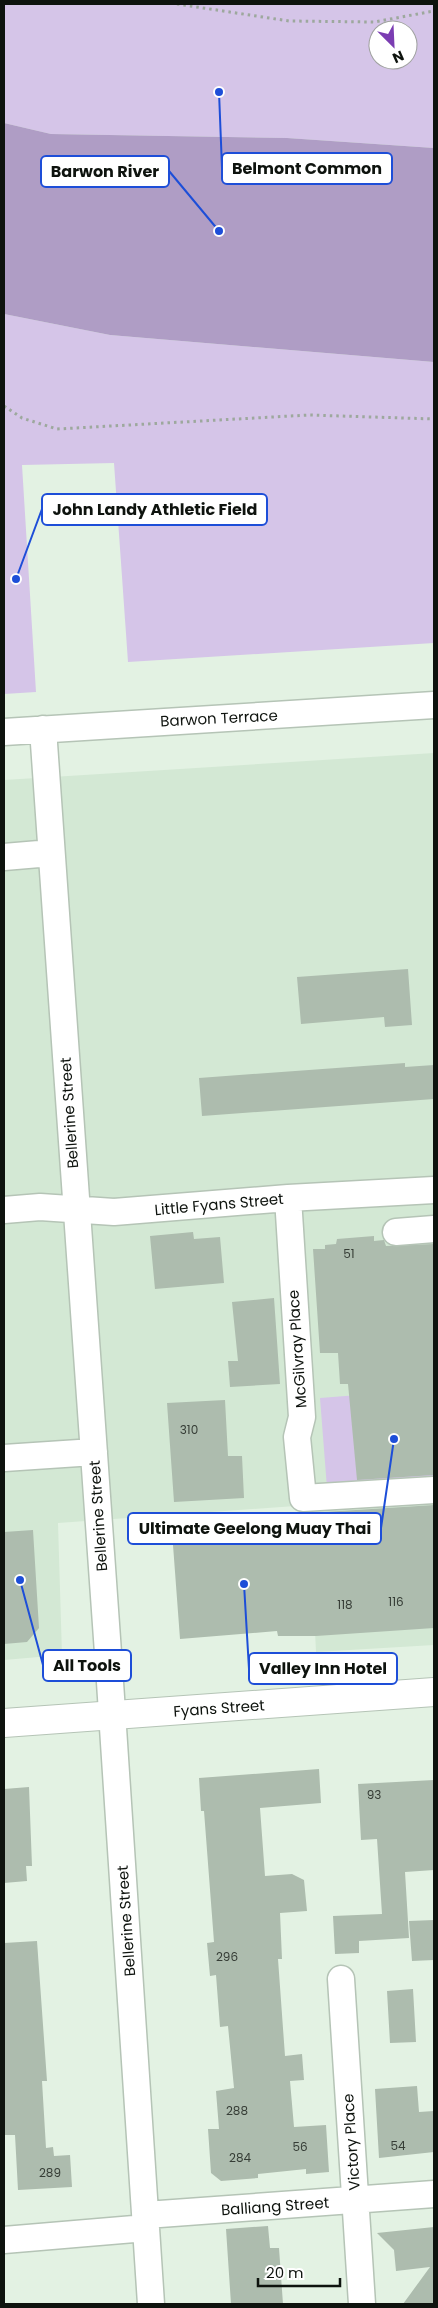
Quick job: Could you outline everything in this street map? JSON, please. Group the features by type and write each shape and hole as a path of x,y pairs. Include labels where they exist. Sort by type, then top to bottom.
{"main road":[{"name":"Fyans Street","path":"4,1722 434,1692"}],"street":[{"name":"Barwon Terrace","path":"4,732 434,705"},
{"name":"Bellerine Street","path":"43,729 151,2304"},
{"path":"4,857 52,853"},
{"path":"396,1232 429,1229 429,1191"},
{"name":"Little Fyans Street","path":"4,1210 40,1207 114,1212 288,1198 429,1191"},
{"name":"McGilvray Place","path":"288,1198 302,1417 296,1437 303,1498 434,1490"},
{"path":"4,1458 94,1452"},
{"name":"Victory Place","path":"341,1979 362,2304"},
{"name":"Balliang Street","path":"4,2240 146,2222 355,2200 434,2194"}],"path":[{"path":"177,4 290,21 374,22 434,11"},
{"path":"4,406 22,418 57,429 309,415 434,419"}],"shaded area":[{"path":"4,4 434,4 434,148 287,138 51,134 4,123"},
{"path":"4,123 51,134 287,138 434,148 434,362 110,335 4,314"},
{"path":"4,314 110,335 434,362 434,643 128,662 114,463 22,465 36,692 4,694"},
{"path":"434,753 434,1645 316,1652 309,1505 58,1523 62,1655 4,1660 4,780"},
{"path":"434,1389 434,1403 351,1409 357,1475 434,1469 434,1481 327,1488 320,1398"}],"building":[{"path":"408,969 412,1025 385,1027 384,1017 301,1024 297,977"},
{"path":"405,1063 405,1067 434,1065 434,1099 202,1116 199,1078"},
{"path":"193,1232 194,1239 220,1237 224,1283 155,1289 150,1236"},
{"path":"374,1236 374,1241 384,1240 386,1246 434,1244 434,1475 357,1480 348,1384 340,1384 338,1353 320,1353 313,1249 325,1249 325,1245 336,1244 337,1239"},
{"path":"274,1298 280,1384 230,1387 228,1361 238,1361 232,1302"},
{"path":"225,1400 228,1456 242,1456 244,1498 174,1502 167,1403"},
{"path":"434,1505 434,1628 316,1636 278,1636 277,1631 180,1639 173,1545 246,1540 245,1520 309,1516 309,1513"},
{"path":"33,1530 39,1628 27,1642 4,1644 4,1532"},
{"path":"319,1769 321,1803 260,1808 265,1876 292,1874 304,1880 307,1911 280,1913 282,1959 278,1959 285,2056 302,2054 304,2080 290,2081 294,2127 326,2125 329,2172 306,2174 306,2169 258,2174 258,2178 221,2181 211,2173 208,2129 219,2129 216,2091 234,2088 228,2026 220,2027 216,1975 210,1976 207,1943 214,1942 204,1811 201,1811 199,1778"},
{"path":"434,1780 434,1870 405,1872 409,1938 359,1941 359,1953 335,1954 333,1916 382,1914 377,1839 361,1840 358,1784"},
{"path":"29,1787 32,1866 26,1866 27,1881 4,1883 4,1789"},
{"path":"434,1920 434,1960 412,1961 409,1921"},
{"path":"37,1941 47,2081 42,2081 46,2148 53,2147 54,2156 70,2155 72,2187 18,2190 15,2135 4,2135 4,1943"},
{"path":"413,1989 416,2042 390,2043 387,1991"},
{"path":"417,2086 419,2112 434,2111 434,2152 379,2158 375,2089"},
{"path":"268,2226 270,2248 279,2248 283,2304 231,2304 226,2229"},
{"path":"434,2227 434,2304 403,2304 430,2267 396,2271 394,2250 377,2233"}],"place":[{"name":"Belmont Common","path":"219,92"},
{"name":"Barwon River","path":"219,231"},
{"name":"John Landy Athletic Field","path":"16,579"},
{"name":"Ultimate Geelong Muay Thai","path":"394,1439"},
{"name":"All Tools","path":"20,1580"},
{"name":"Valley Inn Hotel","path":"244,1584"}]}
